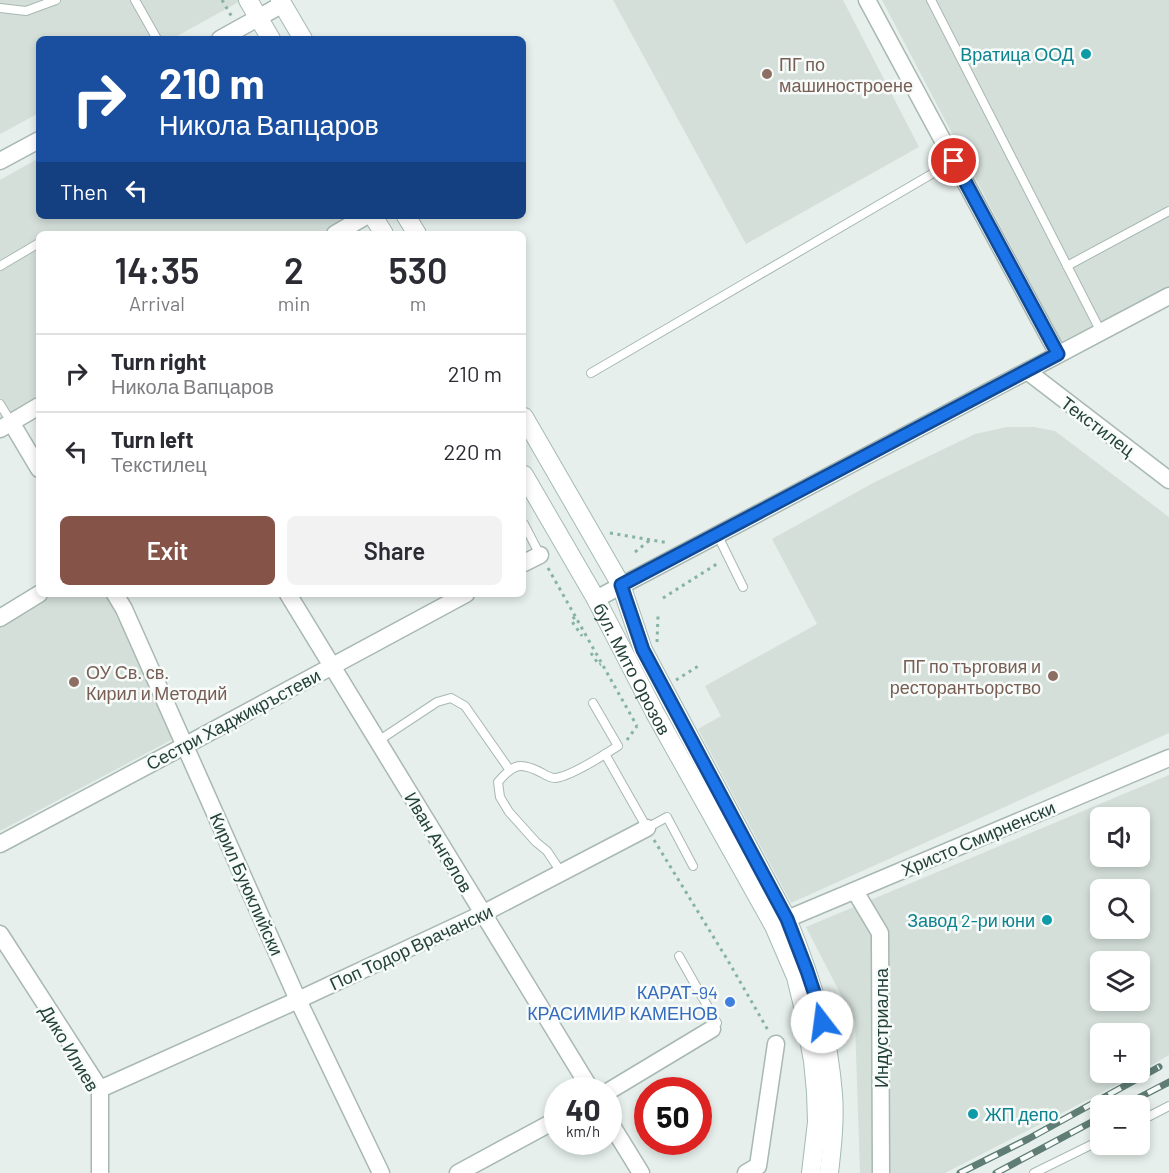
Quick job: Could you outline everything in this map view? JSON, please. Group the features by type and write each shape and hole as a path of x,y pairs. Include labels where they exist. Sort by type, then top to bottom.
{"main road":[{"path":"248,0 269,36"},
{"path":"281,2 301,36"},
{"name":"бул. Мито Орозов","path":"526,420 621,585 643,650 787,919 819,1007 826,1037 833,1095 829,1173"},
{"name":"бул. Мито Орозов","path":"526,478 596,599 655,713 774,926 796,976 808,1034 816,1092 817,1122 811,1173"}],"street":[{"path":"867,0 1058,354"},
{"path":"225,36 281,2"},
{"path":"0,162 36,142"},
{"path":"340,231 361,219"},
{"path":"596,599 1169,296"},
{"name":"Текстилец","path":"1027,371 1169,480"},
{"path":"36,408 5,425 36,465"},
{"path":"526,562 540,555"},
{"path":"0,618 36,596"},
{"name":"Кирил Буюклийски","path":"117,597 186,745 298,1000 381,1173"},
{"name":"Иван Ангелов","path":"290,597 583,1077"},
{"name":"Сестри Хаджикръстеви","path":"0,844 460,597"},
{"name":"Христо Смирненски","path":"787,919 1169,758"},
{"name":"Поп Тодор Врачански","path":"100,1089 482,914 646,828"},
{"name":"Индустриална","path":"855,891 880,933 881,1173"},
{"name":"Дико Илиев","path":"0,934 100,1089 100,1173"},
{"path":"622,1083 712,1029"},
{"path":"746,1173 758,1166 776,1044"},
{"path":"458,1173 544,1127"},
{"path":"622,1142 641,1173"}],"lane":[{"path":"0,8 26,11 56,0"},
{"path":"135,0 156,36"},
{"path":"931,0 1101,332"},
{"path":"591,373 954,161"},
{"path":"1067,266 1169,211"},
{"path":"0,266 36,245"},
{"path":"0,404 5,425"},
{"path":"526,528 540,555"},
{"path":"717,534 743,587"},
{"path":"378,741 437,702 451,698 465,706 509,770"},
{"path":"561,872 547,851 509,812 500,797 498,782 509,770 519,766 529,766 553,778 564,776 618,746 593,703"},
{"path":"605,754 646,828"},
{"name":"Поп Тодор Врачански","path":"646,828 667,817 693,866"},
{"path":"680,956 717,1023 712,1029"},
{"path":"1150,1116 1169,1106"},
{"path":"1034,1173 1090,1145"}],"path":[{"path":"604,529 612,535 692,548"},
{"path":"635,552 651,540"},
{"path":"540,555 637,726 631,735 618,746"},
{"path":"663,598 728,556"},
{"path":"658,616 658,637"},
{"path":"575,618 571,620 582,636"},
{"path":"591,652 599,665 601,664"},
{"path":"664,688 700,665"},
{"path":"646,828 727,959 776,1044"}],"shaded area":[{"path":"0,0 242,0 177,36 36,36 36,115 0,134"},
{"name":"ПГ по машиностроене","path":"613,0 843,0 919,147 746,244"},
{"path":"882,0 1169,0 1169,296 1065,349"},
{"path":"36,160 36,219 346,219 325,231 36,231 36,397 0,418 0,180"},
{"path":"1007,427 1034,427 1055,431 1169,517 1169,733 791,903 698,729 721,716 705,686 817,624 772,539 873,483 975,434"},
{"name":"ОУ Св. св. Кирил и Методий","path":"49,597 107,597 175,738 0,831 0,627"},
{"path":"1169,775 1169,1055 1150,1066 1150,1023 1090,1023 1090,1083 1120,1083 1097,1095 1090,1095 1090,1099 945,1173 860,1173 855,1022 806,927 1090,808 1090,867 1150,867 1150,807 1093,807"}],"railway":[{"path":"960,1173 1028,1139 1159,1067"},
{"path":"1144,1095 1169,1082"},
{"path":"996,1173 1090,1123"}],"place":[{"name":"Вратица ООД","path":"1086,54"},
{"name":"ПГ по машиностроене","path":"767,74"},
{"name":"ПГ по търговия и ресторантьорство","path":"1053,676"},
{"name":"ОУ Св. св. Кирил и Методий","path":"74,682"},
{"name":"Завод 2-ри юни","path":"1047,920"},
{"name":"КАРАТ-94 КРАСИМИР КАМЕНОВ","path":"730,1002"},
{"name":"ЖП депо","path":"973,1114"}],"route":[{"path":"822,1022 807,971 787,919 643,650 621,585 1058,354 954,161"}]}
